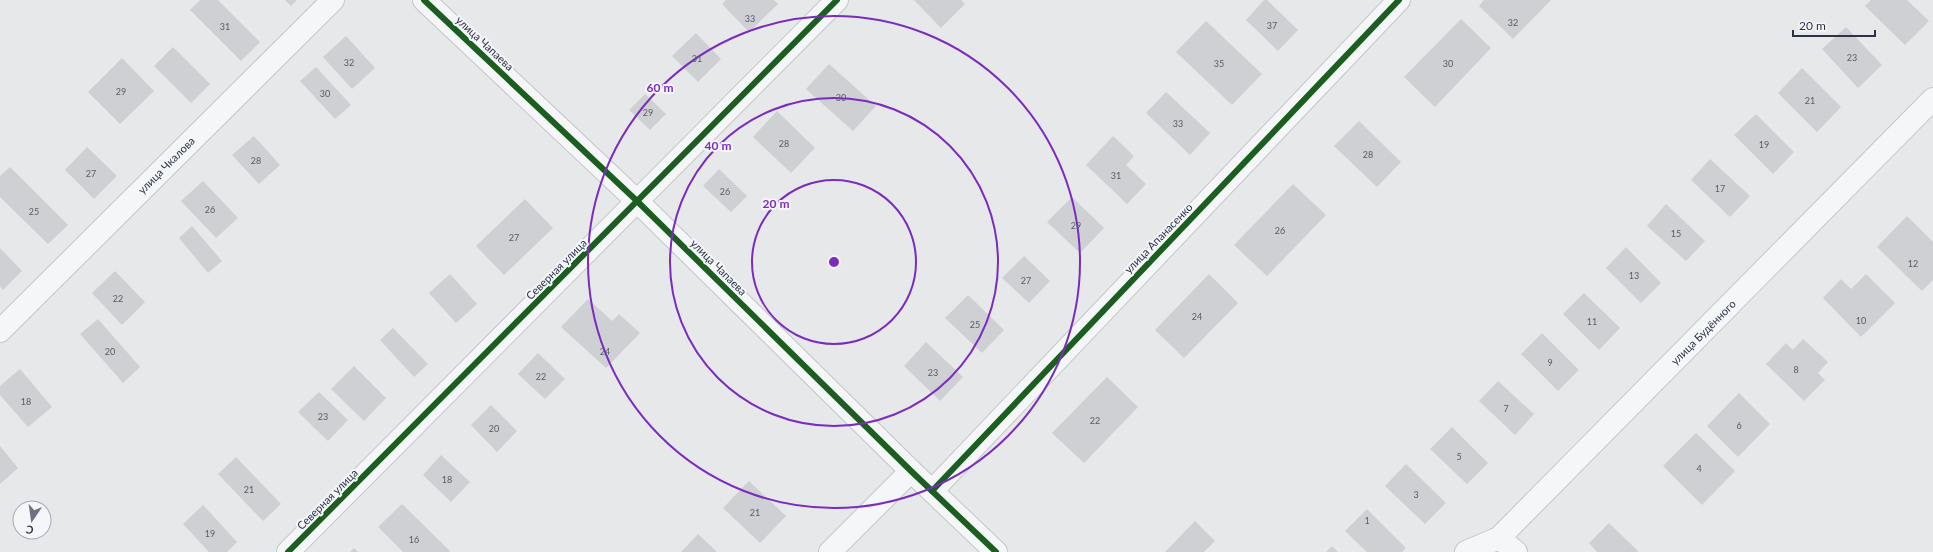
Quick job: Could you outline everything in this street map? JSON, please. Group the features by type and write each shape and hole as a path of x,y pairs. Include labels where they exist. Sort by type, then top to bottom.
{"street":[{"name":"улица Чкалова","path":"0,331 333,0"},
{"name":"улица Чапаева","path":"424,0 637,201 911,471 996,552"},
{"name":"Северная улица","path":"288,552 837,0"},
{"name":"улица Апанасенко","path":"932,490 1399,0"},
{"name":"улица Будённого","path":"1466,552 1499,538 1933,99"},
{"path":"830,552 911,471"},
{"path":"1499,538 1516,552"}],"building":[{"path":"200,0 218,0 260,42 241,61 190,10"},
{"path":"285,0 297,0 291,6"},
{"path":"726,0 774,0 778,4 749,32 722,4"},
{"path":"914,0 961,0 965,4 941,28"},
{"path":"1264,0 1267,0 1298,30 1278,51 1246,20"},
{"path":"1484,0 1551,0 1513,39 1479,6"},
{"path":"1871,0 1907,0 1929,21 1905,45 1865,6"},
{"path":"1461,19 1491,48 1435,107 1404,77"},
{"path":"1206,21 1262,74 1232,105 1176,52"},
{"path":"1846,27 1882,65 1858,88 1822,49"},
{"path":"696,33 721,59 698,82 672,56"},
{"path":"346,36 375,68 352,89 323,57"},
{"path":"173,47 210,84 191,103 154,66"},
{"path":"122,58 154,91 120,124 88,92"},
{"path":"829,64 876,106 853,131 806,89"},
{"path":"316,67 351,105 335,119 300,81"},
{"path":"1802,68 1841,107 1817,132 1778,93"},
{"path":"1166,92 1210,133 1190,155 1146,113"},
{"path":"645,94 666,114 650,130 629,110"},
{"path":"777,111 815,148 791,173 753,137"},
{"path":"1756,114 1794,152 1773,174 1734,135"},
{"path":"1359,121 1401,162 1377,187 1334,146"},
{"path":"254,136 280,165 259,184 232,155"},
{"path":"1113,136 1134,156 1126,165 1146,184 1127,204 1086,165"},
{"path":"87,147 117,176 94,199 65,170"},
{"path":"1710,159 1750,196 1730,217 1691,180"},
{"path":"10,167 68,225 48,244 0,197 0,176"},
{"path":"719,169 747,196 731,212 703,186"},
{"path":"203,181 238,218 216,238 181,201"},
{"path":"1293,184 1326,215 1267,276 1234,245"},
{"path":"1072,197 1104,228 1080,253 1047,222"},
{"path":"525,199 553,228 504,275 476,246"},
{"path":"1666,204 1705,241 1686,261 1647,226"},
{"path":"1907,216 1933,242 1933,280 1922,291 1877,247"},
{"path":"192,226 222,261 208,273 179,238"},
{"path":"1626,247 1661,283 1641,303 1606,268"},
{"path":"0,248 22,271 3,290 0,286"},
{"path":"1024,256 1050,281 1029,303 1002,278"},
{"path":"115,271 145,302 122,325 92,293"},
{"path":"450,274 477,304 456,323 429,293"},
{"path":"1209,274 1238,303 1184,358 1155,330"},
{"path":"1866,274 1895,303 1861,337 1823,298 1841,279 1851,289"},
{"path":"1584,293 1620,328 1599,350 1563,314"},
{"path":"968,295 1004,330 982,353 945,318"},
{"path":"588,299 612,321 619,314 640,333 606,368 561,327"},
{"path":"98,319 140,367 123,383 80,334"},
{"path":"393,328 428,364 414,377 380,340"},
{"path":"1542,333 1579,370 1558,391 1521,354"},
{"path":"1803,339 1828,362 1818,373 1825,380 1804,401 1766,364 1786,343 1793,350"},
{"path":"926,342 963,377 940,401 904,366"},
{"path":"538,353 565,379 545,399 518,374"},
{"path":"354,366 386,398 364,421 331,389"},
{"path":"20,369 52,407 28,427 0,395 0,386"},
{"path":"1107,377 1138,407 1084,463 1052,433"},
{"path":"1498,381 1534,414 1515,435 1479,401"},
{"path":"319,392 348,420 328,441 298,412"},
{"path":"1739,393 1770,424 1738,457 1707,426"},
{"path":"491,405 517,431 497,452 471,425"},
{"path":"1452,427 1488,463 1467,484 1430,449"},
{"path":"1696,433 1735,471 1702,505 1663,466"},
{"path":"0,446 18,468 0,484"},
{"path":"441,455 470,482 451,502 423,475"},
{"path":"236,457 281,504 263,521 218,474"},
{"path":"1406,464 1446,503 1425,524 1385,486"},
{"path":"749,481 786,516 760,543 723,508"},
{"path":"402,504 450,551 449,552 403,552 378,527"},
{"path":"203,505 237,542 227,552 209,552 183,524"},
{"path":"1367,509 1406,548 1402,552 1367,552 1345,531"},
{"path":"1195,521 1215,541 1204,552 1165,552"},
{"path":"1609,523 1639,552 1597,552 1589,543"},
{"path":"698,534 717,552 681,552"},
{"path":"1332,546 1338,552 1326,552"},
{"path":"354,548 358,552 350,552"}],"cycle path":[{"path":"424,0 637,201 911,471 996,552"},
{"path":"288,552 837,0"},
{"path":"932,491 1399,0"}]}
